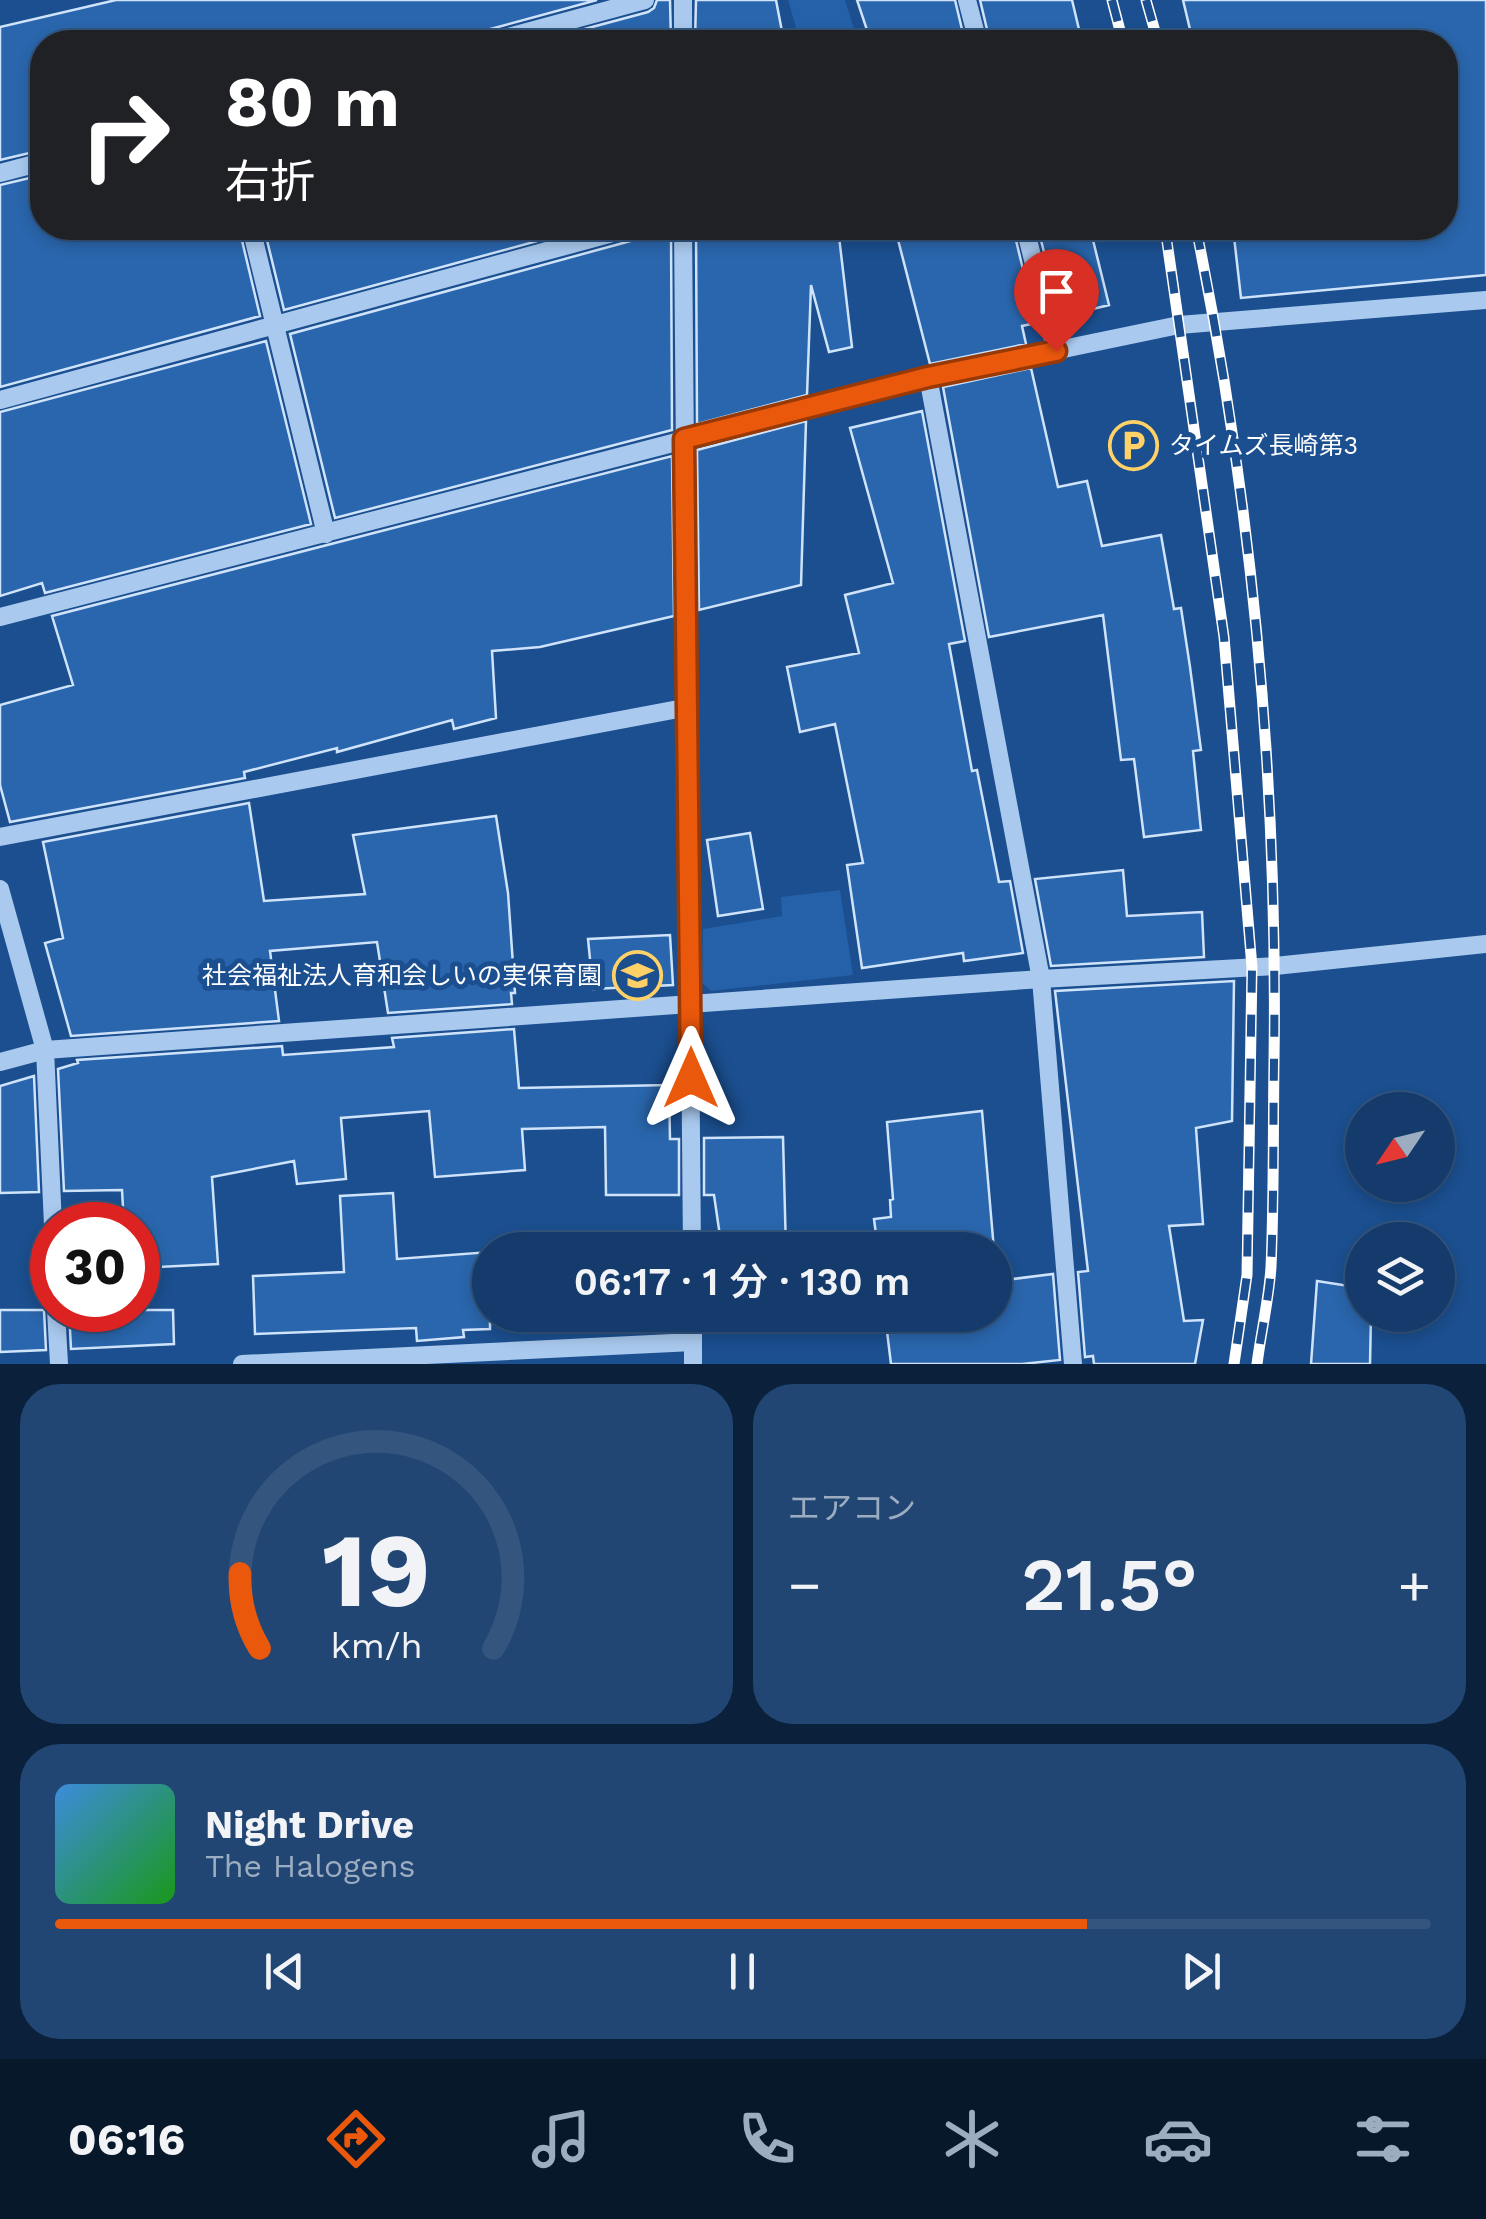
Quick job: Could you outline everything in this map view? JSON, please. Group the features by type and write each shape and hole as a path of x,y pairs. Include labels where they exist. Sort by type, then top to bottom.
{"street":[{"path":"534,30 645,0"},
{"path":"683,0 683,30"},
{"path":"967,0 975,30"},
{"path":"0,174 30,165"},
{"path":"254,240 326,534"},
{"path":"0,400 587,240"},
{"path":"684,240 692,1232"},
{"path":"1027,240 1056,351"},
{"path":"0,617 928,377 1179,326 1486,300"},
{"path":"928,377 1041,979 1073,1364"},
{"path":"0,837 689,707"},
{"path":"0,889 45,1050 52,1202"},
{"path":"0,1062 45,1050 1275,966 1486,944"},
{"path":"57,1332 59,1364"},
{"path":"693,1332 693,1364"},
{"path":"242,1364 693,1342"}],"shaded area":[{"path":"788,0 845,0 854,30 797,30"},
{"path":"840,890 853,975 711,991 702,983 703,929 782,916 781,897"}],"building":[{"path":"116,0 597,0 487,30 30,30 30,153 0,160 0,27"},
{"path":"657,0 670,0 671,30 581,30 648,12"},
{"path":"696,0 776,0 782,30 695,30"},
{"path":"857,0 955,0 962,30 867,30"},
{"path":"980,0 1072,0 1079,30 987,30"},
{"path":"1183,0 1486,0 1486,275 1241,298 1234,240 1458,240 1458,30 1190,30"},
{"path":"30,178 30,240 242,240 260,316 0,387 0,185"},
{"path":"267,240 541,240 284,310"},
{"path":"634,240 671,240 672,430 335,518 290,334"},
{"path":"696,240 839,240 852,347 829,352 811,285 807,395 697,424"},
{"path":"898,240 1016,240 1036,323 1022,326 1026,344 930,364"},
{"path":"1041,240 1093,240 1109,305 1060,317"},
{"path":"266,341 311,524 45,593 42,583 0,596 0,412"},
{"path":"1031,368 1058,487 1087,481 1102,546 1161,535 1174,609 1181,608 1190,667 1201,750 1193,751 1201,830 1144,837 1134,759 1121,760 1103,615 989,637 943,387"},
{"path":"922,411 965,641 949,644 972,771 977,770 999,882 1010,881 1023,953 964,961 963,953 862,968 847,865 863,863 835,724 800,732 787,667 859,653 845,595 893,583 850,428"},
{"path":"806,421 801,585 699,610 697,450"},
{"path":"672,456 674,616 540,647 492,651 496,718 454,729 452,720 337,752 337,748 244,772 245,778 10,822 0,785 0,705 73,685 52,616"},
{"path":"249,803 264,901 365,894 353,835 496,816 508,893 515,993 511,993 512,1004 388,1013 377,942 270,951 279,1021 71,1036 45,943 63,938 43,842"},
{"path":"750,833 763,909 718,916 707,840"},
{"path":"1123,870 1127,916 1202,912 1204,957 1051,966 1035,879"},
{"path":"670,935 673,985 593,989 588,939"},
{"path":"1234,981 1232,1121 1196,1128 1203,1224 1169,1226 1184,1321 1203,1320 1195,1364 1094,1364 1093,1356 1085,1357 1078,1272 1088,1271 1055,991"},
{"path":"514,1029 519,1088 669,1085 670,1139 679,1139 679,1195 606,1195 605,1127 522,1129 525,1170 435,1177 429,1111 341,1118 346,1179 297,1184 294,1161 212,1177 218,1264 160,1267 160,1202 123,1202 122,1190 64,1191 58,1069 78,1063 77,1060 282,1046 283,1055 394,1047 392,1038"},
{"path":"34,1076 39,1192 0,1193 0,1086"},
{"path":"982,1111 992,1232 876,1232 874,1219 891,1217 893,1199 887,1122"},
{"path":"783,1137 786,1232 719,1232 714,1195 704,1195 704,1138"},
{"path":"393,1193 397,1259 472,1253 472,1330 463,1330 464,1337 417,1341 416,1328 255,1334 253,1276 344,1272 340,1196"},
{"path":"1053,1274 1060,1360 1022,1364 891,1364 887,1332 1012,1332 1012,1279"},
{"path":"1317,1281 1345,1285 1345,1332 1371,1332 1370,1364 1311,1364"},
{"path":"0,1310 30,1310 30,1332 45,1332 46,1350 0,1352"},
{"path":"160,1310 173,1310 174,1344 71,1349 70,1332 160,1332"}],"railway":[{"path":"1112,0 1120,30"},
{"path":"1146,0 1155,30"},
{"path":"1167,240 1224,637 1252,967 1247,1275 1234,1364"},
{"path":"1198,240 1216,331 1246,538 1266,747 1274,957 1273,1190 1270,1279 1257,1364"}],"place":[{"name":"タイムズ長崎第3","path":"1134,445"},
{"name":"社会福祉法人育和会しいの実保育園","path":"637,975"}],"route":[{"path":"691,1078 684,439 928,377 1056,351"}]}
